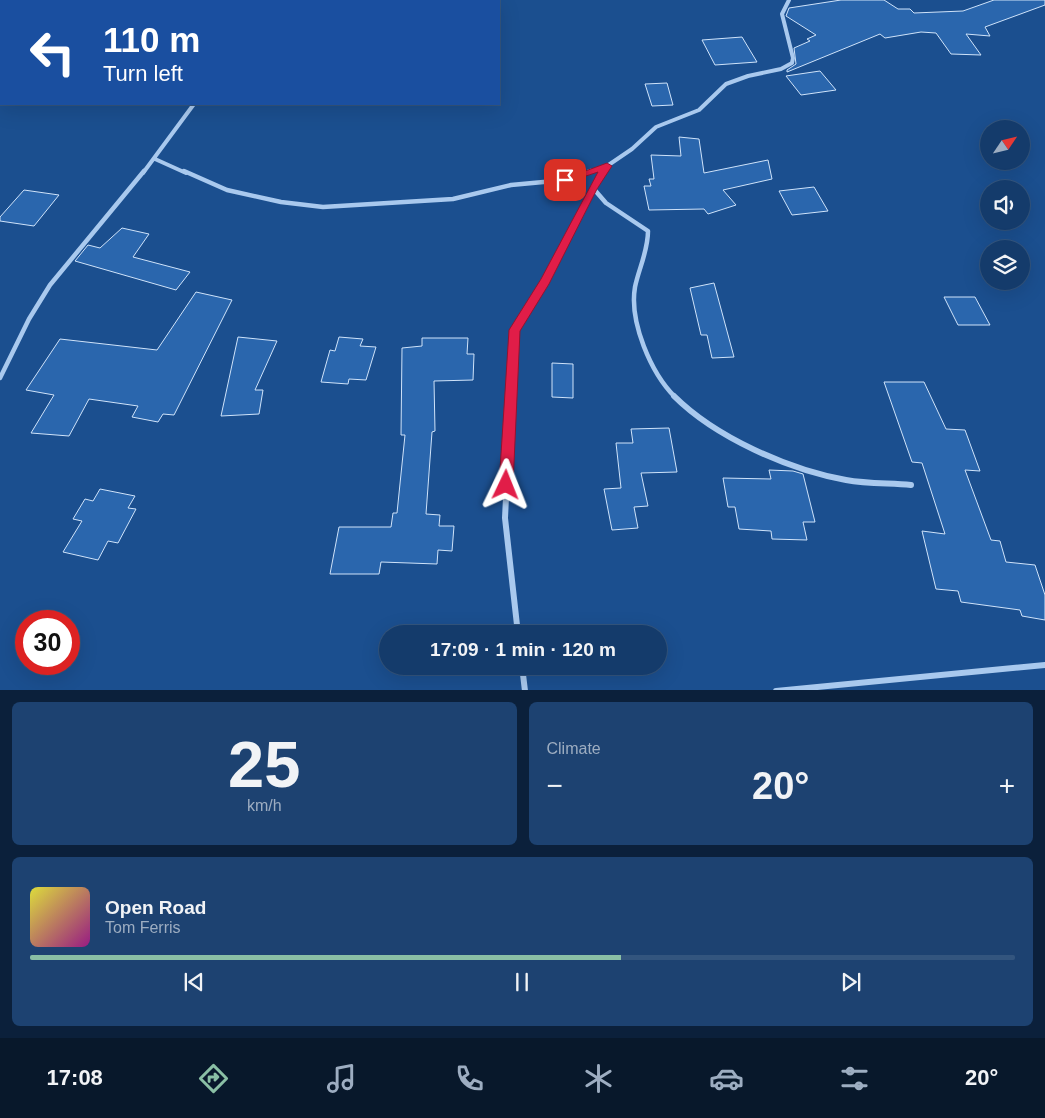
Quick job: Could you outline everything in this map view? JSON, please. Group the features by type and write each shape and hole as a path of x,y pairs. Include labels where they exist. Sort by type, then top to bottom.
{"street":[{"path":"155,159 227,190 281,202 323,207 453,199 506,186 565,180 607,166 632,149 656,127 699,110 726,84 748,76 781,69 792,63 793,58 782,14 789,0"},
{"path":"0,378 33,309 50,284 69,258 110,214 155,159 193,105"},
{"path":"517,625 505,518 515,330 545,282 593,188 607,166"},
{"path":"593,188 609,207 639,223 648,231 634,297 643,347 662,383 686,410 720,434 765,454 830,476 848,480 911,485"},
{"path":"776,690 1045,665"},
{"path":"523,675 524,690"}],"building":[{"path":"841,0 884,0 898,9 910,9 914,13 963,11 994,0 1045,0 1045,5 985,27 990,36 966,34 981,55 951,54 936,33 921,32 885,38 880,34 787,72 796,64 794,48 810,41 807,39 816,35 786,16 789,8"},
{"path":"742,37 757,62 715,65 702,40"},
{"path":"820,71 836,90 801,95 786,76"},
{"path":"667,83 673,105 652,106 645,84"},
{"path":"679,137 699,139 704,173 768,160 772,179 723,190 736,205 708,214 704,209 649,210 644,186 651,186 649,179 654,179 651,155 681,156"},
{"path":"814,187 828,211 792,215 779,191"},
{"path":"24,190 59,195 34,226 0,221 0,217"},
{"path":"122,228 149,234 133,257 190,272 176,290 75,261 88,245 100,248"},
{"path":"714,283 734,357 712,358 707,335 701,335 690,288"},
{"path":"196,292 232,300 174,415 163,414 158,422 132,417 138,406 89,399 69,436 31,433 54,395 26,390 60,339 157,350"},
{"path":"944,297 975,297 990,325 958,325"},
{"path":"238,337 277,341 255,390 263,390 259,414 221,416"},
{"path":"339,337 363,339 360,346 376,347 366,380 349,379 348,384 321,382 330,350 335,351"},
{"path":"422,338 468,338 467,354 474,354 473,380 434,381 435,431 432,432 426,514 440,515 439,526 454,526 452,551 438,550 437,564 381,562 379,574 330,574 339,527 391,527 393,513 397,513 405,435 401,435 402,348 422,346"},
{"path":"552,363 573,364 573,398 552,397"},
{"path":"884,382 924,382 946,429 965,430 980,471 965,470 991,540 1000,541 1006,562 1035,565 1045,595 1045,620 1022,616 1020,610 961,602 958,591 936,589 922,531 945,534 922,463 912,462"},
{"path":"669,428 677,472 641,473 648,506 634,507 638,528 612,530 604,489 621,488 616,443 633,443 631,429"},
{"path":"769,470 793,471 803,474 815,522 803,522 807,540 772,539 771,531 739,529 735,507 728,507 723,478 771,479"},
{"path":"100,489 135,496 128,508 136,509 118,543 108,541 98,560 63,552 82,521 73,519 85,499 93,501"}],"route":[{"path":"506,485 512,345 515,330 545,282 593,188 607,166 565,180"}]}
